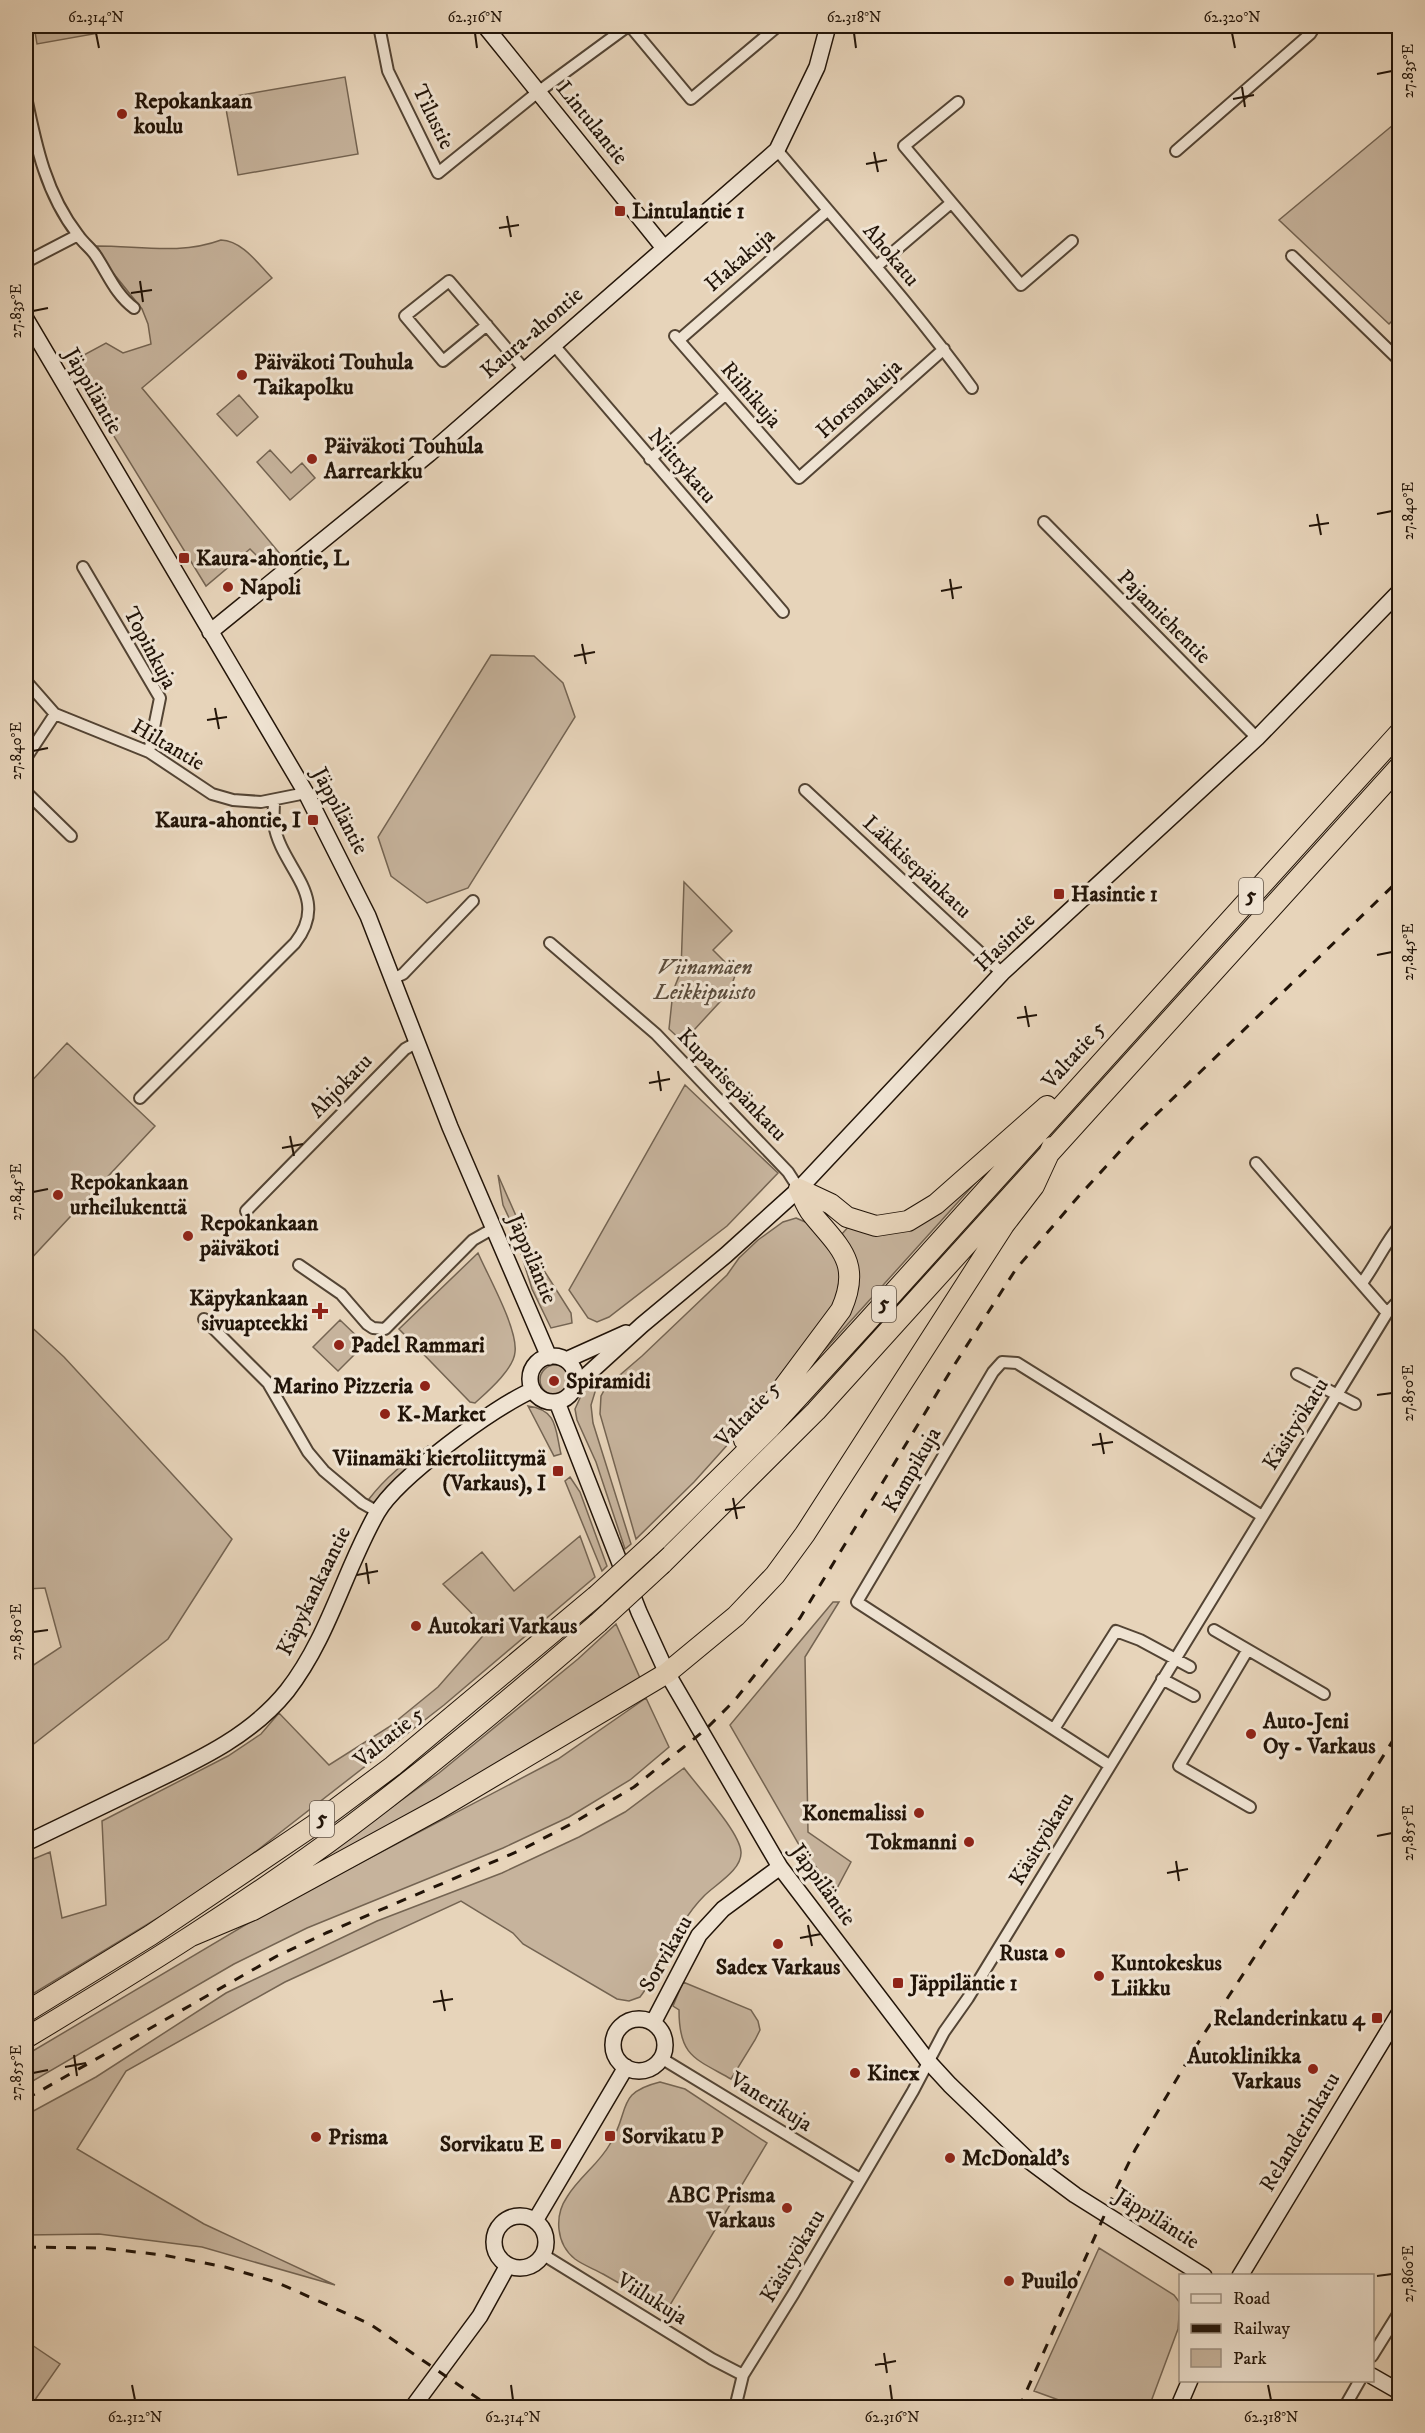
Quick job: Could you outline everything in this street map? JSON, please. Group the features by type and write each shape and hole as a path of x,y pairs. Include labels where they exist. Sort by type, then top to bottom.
{"highway":[{"name":"Valtatie 5","path":"26,2012 151,1935 314,1825 393,1766 596,1596 768,1429 1400,732"},
{"name":"Valtatie 5","path":"26,2038 191,1936 360,1819 468,1735 598,1623 662,1564 816,1411 1052,1147 1400,766"},
{"path":"799,1189 831,1204 847,1217 876,1226 908,1221 951,1192 1000,1145 1102,1060"},
{"path":"191,1936 253,1910 440,1808 667,1673 736,1616 775,1575 805,1534 1004,1225 1034,1186 1052,1147"},
{"path":"715,1482 765,1410 820,1340 841,1310 846,1298 849,1277 843,1251 811,1212 799,1189"}],"street":[{"name":"Tilustie","path":"379,26 388,71 438,173 538,92"},
{"name":"Lintulantie","path":"485,26 664,248"},
{"path":"538,92 629,26 691,99 778,26"},
{"name":"Kaura-ahontie","path":"210,632 429,454 777,150 817,67 828,26"},
{"path":"1176,151 1309,28"},
{"path":"26,97 42,168 78,235 96,255 121,297 134,308"},
{"path":"958,102 904,146 1021,285 1072,242"},
{"name":"Ahokatu","path":"777,150 827,211 877,266 944,349 972,388"},
{"path":"877,266 951,203"},
{"name":"Hakakuja","path":"677,338 827,211"},
{"path":"26,261 78,235"},
{"path":"1292,256 1400,361"},
{"path":"487,325 443,361 405,316 449,280 487,325 524,369"},
{"name":"Jäppiläntie","path":"26,319 306,793 368,916 416,1043 549,1357"},
{"name":"Riihikuja","path":"677,338 799,478"},
{"name":"Niittykatu","path":"554,344 783,612"},
{"name":"Horsmakuja","path":"799,478 944,349"},
{"path":"650,459 725,395"},
{"name":"Pajamiehentie","path":"1044,522 1257,738"},
{"name":"Topinkuja","path":"83,567 160,698 148,752"},
{"name":"Hasintie","path":"575,1386 799,1189 1002,973 1257,738 1400,591"},
{"name":"Hiltantie","path":"26,681 55,714 148,752 212,794 232,801 261,802 306,793"},
{"path":"26,759 55,714"},
{"name":"Läkkisepänkatu","path":"805,790 1002,973"},
{"path":"26,792 71,836"},
{"path":"140,1098 295,943 306,929 309,910 303,887 286,856 274,825 274,801"},
{"path":"392,979 403,974 473,901"},
{"name":"Kuparisepänkatu","path":"550,943 656,1034 788,1172 799,1189"},
{"name":"Ahjokatu","path":"246,1211 405,1049 416,1043"},
{"path":"1256,1163 1387,1313"},
{"path":"1362,1283 1378,1262 1388,1240 1400,1225"},
{"path":"299,1265 341,1294 367,1324 379,1329 388,1326 473,1240 494,1227"},
{"name":"Käsityökatu","path":"735,2408 743,2374 794,2294 913,2091 927,2060 968,1998 1387,1313 1400,1299"},
{"path":"204,1319 268,1383 297,1435 320,1466 362,1503 378,1512"},
{"name":"Hasintie","path":"566,1360 642,1325"},
{"path":"549,1357 566,1360 575,1372 575,1386 568,1397 557,1402 544,1401 533,1390 532,1371 539,1362 549,1357"},
{"name":"Kampikuja","path":"1109,1766 857,1602 993,1372 1002,1362 1017,1363 1262,1515"},
{"path":"1297,1374 1355,1404"},
{"name":"Käpykankaantie","path":"26,1842 193,1762 224,1745 256,1721 286,1692 316,1647 378,1512 401,1484 516,1397 533,1390"},
{"name":"Jäppiläntie","path":"557,1402 635,1602 667,1673 780,1867 927,2060 950,2085 1028,2160 1075,2195 1201,2274"},
{"path":"1214,1630 1324,1694"},
{"path":"1054,1730 1116,1632 1140,1640 1190,1667"},
{"path":"1247,1651 1179,1766 1250,1807"},
{"path":"1162,1679 1194,1696"},
{"name":"Sorvikatu","path":"653,2023 699,1935 723,1909 780,1867"},
{"name":"Relanderinkatu","path":"1241,2274 1400,2012"},
{"path":"638,2019 653,2023 659,2028 665,2043 661,2058 656,2064 641,2070 626,2067 615,2054 614,2038 617,2031 623,2025 638,2019"},
{"name":"Vanerikuja","path":"661,2058 860,2180"},
{"path":"535,2221 626,2067"},
{"path":"516,2216 535,2221 544,2232 546,2240 542,2254 531,2265 516,2267 508,2265 499,2257 494,2245 498,2227 506,2220 516,2216"},
{"name":"Viilukuja","path":"542,2254 712,2359 743,2374"},
{"path":"412,2408 480,2316 508,2265"},
{"path":"1374,2353 1400,2311"},
{"path":"1374,2377 1400,2392"},
{"path":"1178,2408 1189,2382"},
{"path":"1344,2408 1359,2382"}],"green space":[{"path":"34,26 138,26 37,44"},
{"path":"345,77 358,154 238,175 224,98"},
{"path":"1399,120 1399,314 1389,324 1279,220"},
{"path":"221,240 229,241 243,249 272,278 142,388 281,555 269,568 250,549 206,586 69,363 106,343 123,353 151,344 148,324 142,309 110,269 97,246 160,249 206,245"},
{"path":"239,395 258,417 237,436 217,414"},
{"path":"270,450 291,473 302,463 315,478 290,500 257,462"},
{"path":"491,655 534,656 563,683 575,717 468,888 427,903 391,876 378,837"},
{"name":"Viinamäen Leikkipuisto","path":"684,882 732,931 713,950 736,973 729,992 683,1042 669,1029 673,991 681,971"},
{"name":"Repokankaan urheilukenttä","path":"67,1043 155,1126 26,1264 26,1087"},
{"path":"685,1085 778,1173 727,1226 609,1317 597,1322 588,1318 569,1290"},
{"path":"1015,1139 801,1376 844,1320 841,1235 849,1226 885,1234"},
{"path":"498,1175 531,1250 571,1313 572,1323 551,1328 532,1289 514,1237 516,1233 503,1205"},
{"path":"796,1218 822,1233 843,1271 842,1293 810,1345 730,1442 694,1482 636,1539 600,1414 601,1396 606,1387 727,1275 739,1258 758,1240 783,1222"},
{"path":"478,1253 512,1330 515,1352 505,1373 475,1403 470,1402 399,1329"},
{"name":"Padel Rammari","path":"340,1320 365,1344 338,1371 313,1347"},
{"path":"26,1322 64,1357 232,1539 168,1639 26,1750 26,1670 61,1647 45,1588 26,1589"},
{"path":"555,1365 566,1369 570,1380 566,1391 555,1395 544,1391 540,1380 544,1369"},
{"path":"597,1373 599,1379 591,1405 593,1423 631,1544 625,1549 596,1462 577,1420 575,1409 585,1387"},
{"path":"528,1406 538,1408 550,1416 554,1422 561,1454 554,1456"},
{"path":"428,1446 432,1449 376,1502 372,1503 369,1499 382,1484"},
{"path":"570,1477 580,1492 607,1566 602,1571 565,1481"},
{"path":"580,1536 595,1577 444,1705 241,1863 176,1907 26,1998 26,1862 50,1852 62,1918 106,1905 102,1821 228,1756 261,1734 279,1713 329,1765 389,1727 438,1687 488,1630 443,1584 482,1552 514,1591"},
{"path":"833,1602 839,1602 805,1657 808,1832 851,1862 835,1892 798,1843 730,1725"},
{"path":"616,1624 640,1678 419,1811 296,1876 439,1773 578,1659"},
{"path":"646,1698 669,1747 630,1780 569,1817 503,1848 307,1928 234,1964 26,2085 26,2055 269,1911 558,1759"},
{"path":"684,1768 734,1833 739,1843 740,1859 733,1871 694,1907 640,1997 629,2001 617,1999 523,1944 513,1933 461,1901 285,1982 126,2071 77,2149 204,2224 335,2285 202,2247 99,2234 26,2235 26,2115 96,2077 226,1993 377,1921 502,1873 579,1837 625,1812"},
{"path":"683,1982 751,2010 758,2021 760,2030 731,2079 698,2060 686,2047 682,2037 679,2010 673,2006"},
{"path":"660,2082 685,2089 767,2143 667,2310 575,2259 564,2246 559,2230 563,2205 572,2190 605,2151 616,2132 630,2097 646,2086"},
{"path":"1099,2248 1174,2295 1179,2302 1178,2329 1149,2407 1078,2407 1034,2391"},
{"path":"26,2341 60,2364 30,2407 26,2407"}],"railway":[{"path":"26,2099 277,1956 521,1850 573,1823 634,1787 705,1730 735,1700 800,1618 953,1367 1016,1269 1134,1136 1400,879"},
{"path":"1019,2408 1135,2150 1198,2043 1326,1848 1400,1729"},
{"path":"26,2247 101,2248 163,2255 225,2267 276,2282 370,2324 492,2408"}],"place":[{"name":"Repokankaan koulu","path":"122,114"},
{"name":"Lintulantie 1","path":"620,211"},
{"name":"Päiväkoti Touhula Taikapolku","path":"242,375"},
{"name":"Päiväkoti Touhula Aarrearkku","path":"312,459"},
{"name":"Kaura-ahontie, L","path":"184,558"},
{"name":"Napoli","path":"228,587"},
{"name":"Kaura-ahontie, I","path":"313,820"},
{"name":"Hasintie 1","path":"1059,894"},
{"name":"Repokankaan urheilukenttä","path":"58,1195"},
{"name":"Repokankaan päiväkoti","path":"188,1236"},
{"name":"Käpykankaan sivuapteekki","path":"320,1311"},
{"name":"Padel Rammari","path":"339,1345"},
{"name":"Spiramidi","path":"554,1381"},
{"name":"Marino Pizzeria","path":"425,1386"},
{"name":"K-Market","path":"385,1414"},
{"name":"Viinamäki kiertoliittymä (Varkaus), I","path":"558,1471"},
{"name":"Autokari Varkaus","path":"416,1626"},
{"name":"Auto-Jeni Oy - Varkaus","path":"1251,1734"},
{"name":"Konemalissi","path":"919,1813"},
{"name":"Tokmanni","path":"969,1842"},
{"name":"Sadex Varkaus","path":"778,1944"},
{"name":"Rusta","path":"1060,1953"},
{"name":"Kuntokeskus Liikku","path":"1099,1976"},
{"name":"Jäppiläntie 1","path":"898,1983"},
{"name":"Relanderinkatu 4","path":"1377,2018"},
{"name":"Autoklinikka Varkaus","path":"1313,2069"},
{"name":"Kinex","path":"855,2073"},
{"name":"Sorvikatu P","path":"610,2136"},
{"name":"Prisma","path":"316,2137"},
{"name":"Sorvikatu E","path":"556,2144"},
{"name":"McDonald's","path":"950,2158"},
{"name":"ABC Prisma Varkaus","path":"787,2208"},
{"name":"Puuilo","path":"1009,2281"}]}
